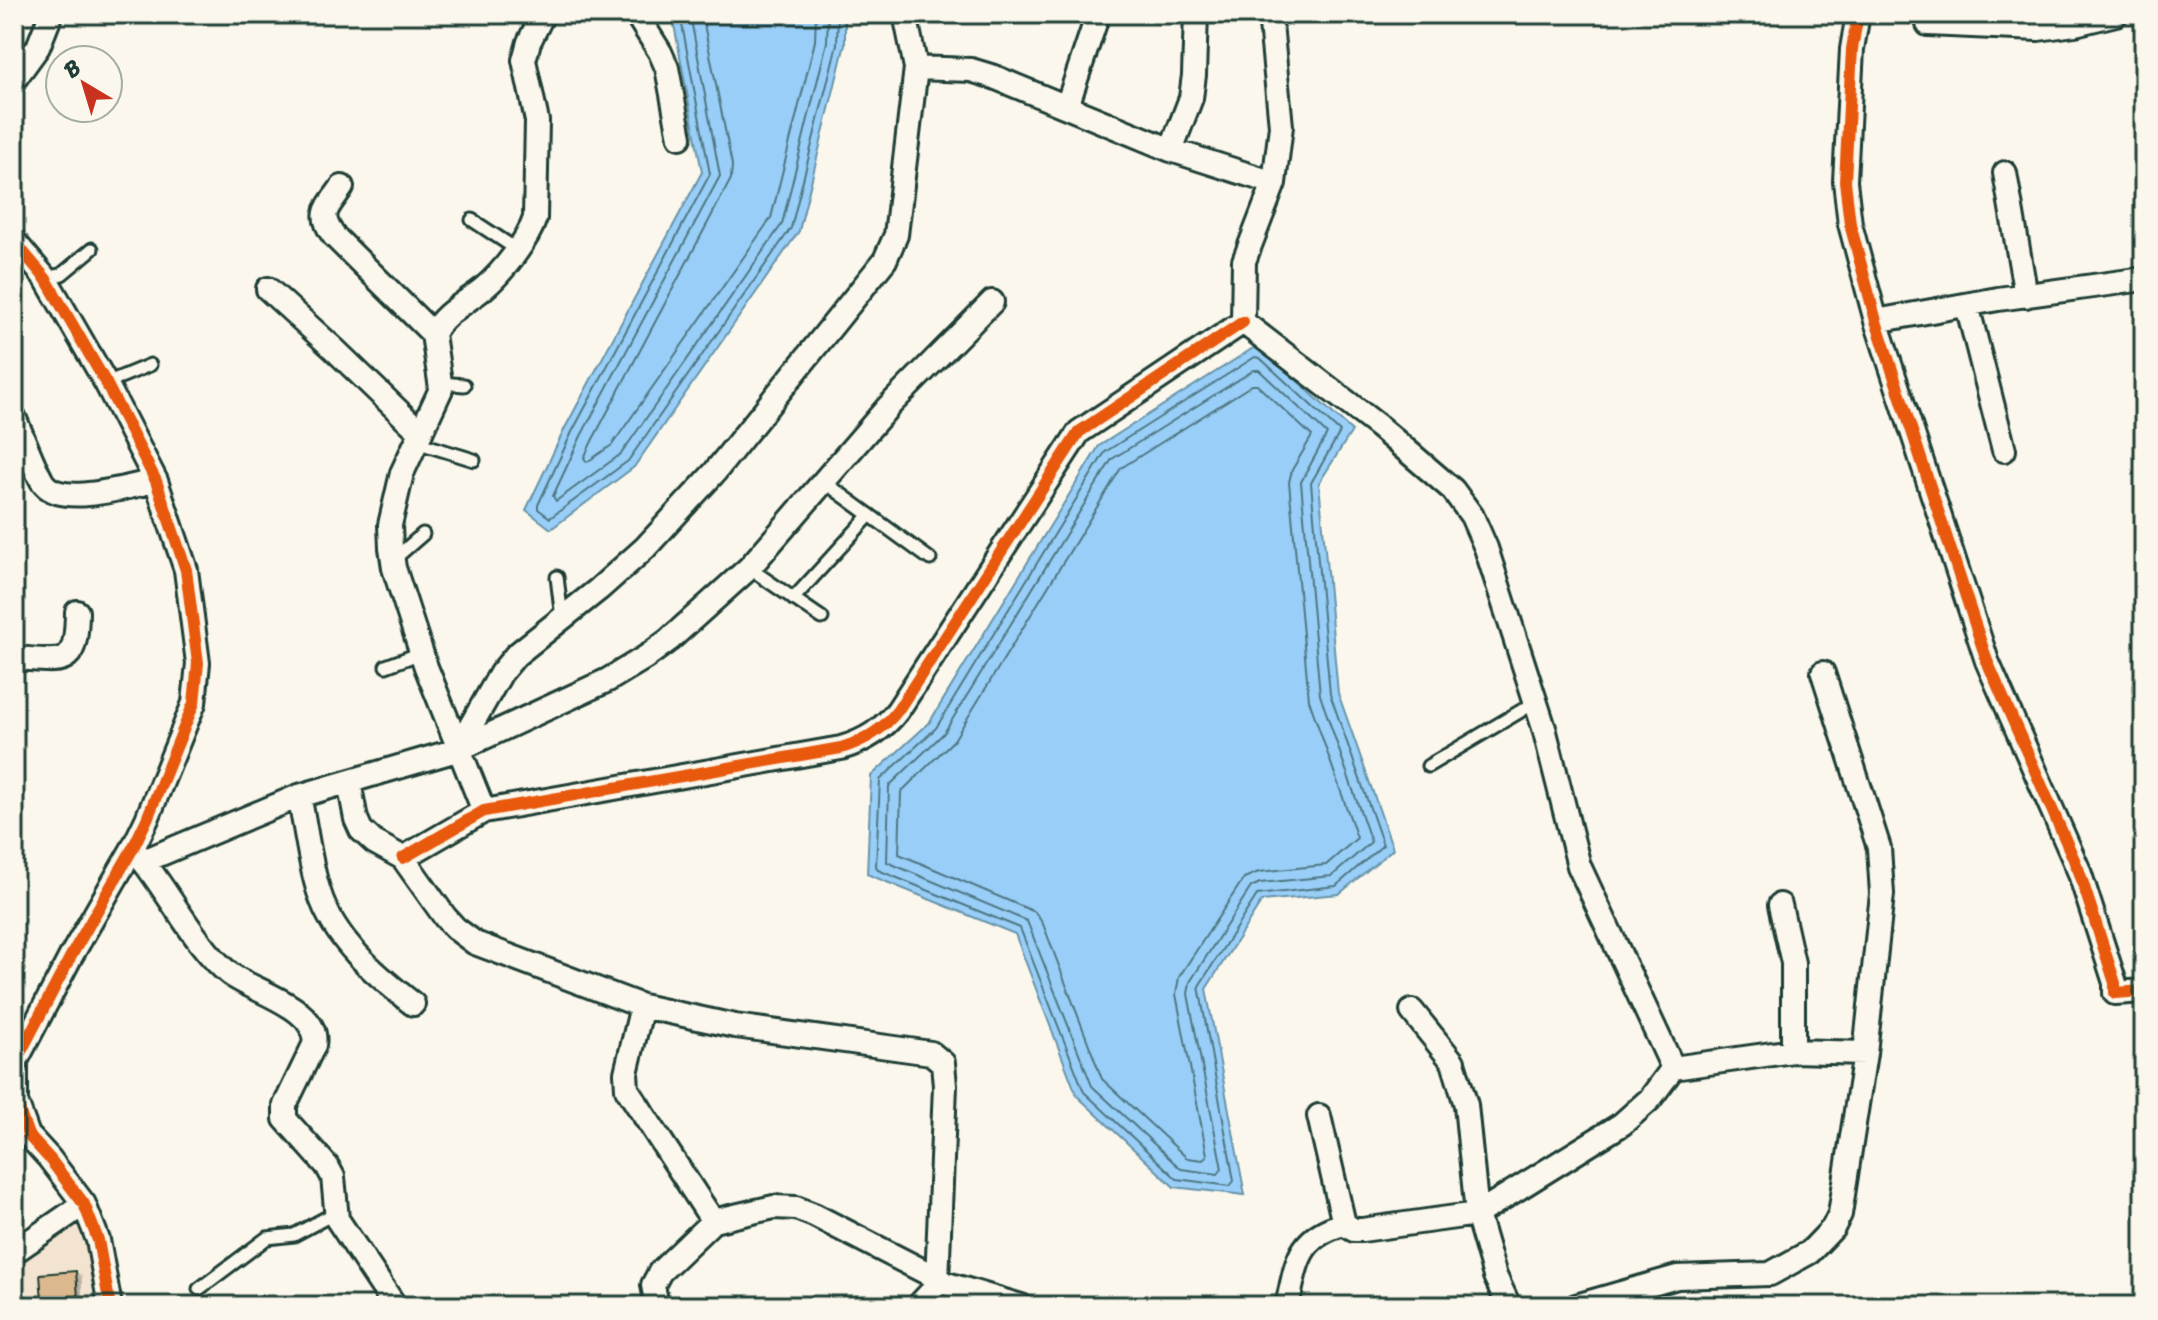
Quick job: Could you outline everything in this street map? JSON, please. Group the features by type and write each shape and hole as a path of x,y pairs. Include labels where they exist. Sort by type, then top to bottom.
{"street":[{"path":"14,80 38,47 51,14"},
{"path":"433,334 441,321 486,286 531,231 535,218 537,121 524,60 543,14"},
{"path":"636,14 667,68 680,137"},
{"path":"457,750 501,673 516,655 645,548 714,473 885,260 896,235 916,68 905,14"},
{"path":"1067,106 1098,14"},
{"path":"1171,150 1191,98 1196,14"},
{"path":"1243,322 1244,261 1274,183 1281,126 1270,14"},
{"path":"1858,14 1852,49 1845,181 1850,224 1876,321 1987,661 2079,871 2115,983 2115,993 2144,991"},
{"path":"1928,24 2038,29 2116,14"},
{"path":"916,68 971,70 1171,150 1274,183"},
{"path":"2005,173 2026,296"},
{"path":"342,187 324,213 325,223 334,236 433,334 453,384 419,438 402,473 390,525 393,560 421,653 457,750 484,811"},
{"path":"14,241 46,279 106,383 156,481 186,570 198,678 194,703 139,855 71,956 16,1061 16,1102 21,1140 49,1158 84,1204 98,1240 110,1306"},
{"path":"1876,321 2144,279"},
{"path":"268,289 334,349 419,438"},
{"path":"139,855 299,796 457,750 608,680 646,657 749,568 888,407 992,302"},
{"path":"1967,305 2004,450"},
{"path":"1243,322 1378,426 1453,490 1472,516 1486,548 1536,702 1579,866 1673,1068"},
{"path":"403,858 484,811 841,748 867,738 882,728 898,710 1079,432 1243,322"},
{"path":"14,417 43,483 53,493 70,496 156,481"},
{"path":"14,658 63,660 72,654 77,642 77,612"},
{"path":"1576,1306 1677,1277 1770,1274 1810,1252 1833,1228 1840,1214 1865,1053 1882,894 1879,848 1823,673"},
{"path":"349,782 361,830 374,842 403,858 445,917 475,943 642,1006 735,1026 931,1053 943,1063 945,1086 937,1281 918,1306"},
{"path":"299,796 319,892 330,919 376,975 413,1004"},
{"path":"139,855 201,942 230,974 283,1002 311,1024 314,1045 285,1105 285,1119 327,1166 333,1177 335,1213 395,1306"},
{"path":"1780,905 1793,963 1793,1051"},
{"path":"642,1006 626,1073 627,1089 713,1221"},
{"path":"1412,1011 1453,1062 1466,1105 1477,1214 1495,1276 1509,1306"},
{"path":"1319,1116 1344,1224 1354,1230 1362,1230 1477,1214 1630,1118 1650,1099 1673,1068 1793,1051 1865,1053"},
{"path":"14,1252 84,1204"},
{"path":"657,1306 653,1285 660,1272 713,1221 774,1207 796,1208 929,1274 937,1281 1013,1305"},
{"path":"1287,1306 1300,1252 1308,1241 1320,1233 1344,1224"}],"lane":[{"path":"472,220 516,249"},
{"path":"46,279 62,274 92,249"},
{"path":"106,383 150,365"},
{"path":"419,438 474,460"},
{"path":"823,481 930,559"},
{"path":"793,599 870,515"},
{"path":"393,560 423,534"},
{"path":"749,568 822,618"},
{"path":"557,577 562,619"},
{"path":"386,666 421,653"},
{"path":"1428,766 1536,702"},
{"path":"199,1289 267,1238 294,1235 335,1213"}],"shaded area":[{"path":"75,1219 87,1252 95,1306 14,1306 14,1262"}],"water":[{"path":"672,14 845,14 845,44 799,231 634,467 551,529 526,510 565,428 702,172"},
{"path":"1258,345 1352,431 1319,483 1338,693 1393,849 1339,894 1262,901 1206,989 1245,1195 1174,1187 1077,1096 1015,934 867,874 871,776 929,723 1099,446"}],"building":[{"path":"76,1271 78,1298 42,1301 40,1274"}],"cycle path":[{"path":"1858,14 1852,49 1845,181 1850,224 1876,321 1987,661 2079,871 2115,983 2115,993 2144,991"},
{"path":"14,241 46,279 106,383 156,481 186,570 198,663 194,703 147,819 16,1061 16,1102 28,1135 84,1204 98,1240 110,1306"},
{"path":"403,858 484,811 841,748 873,734 898,710 1079,432 1243,322"}]}
